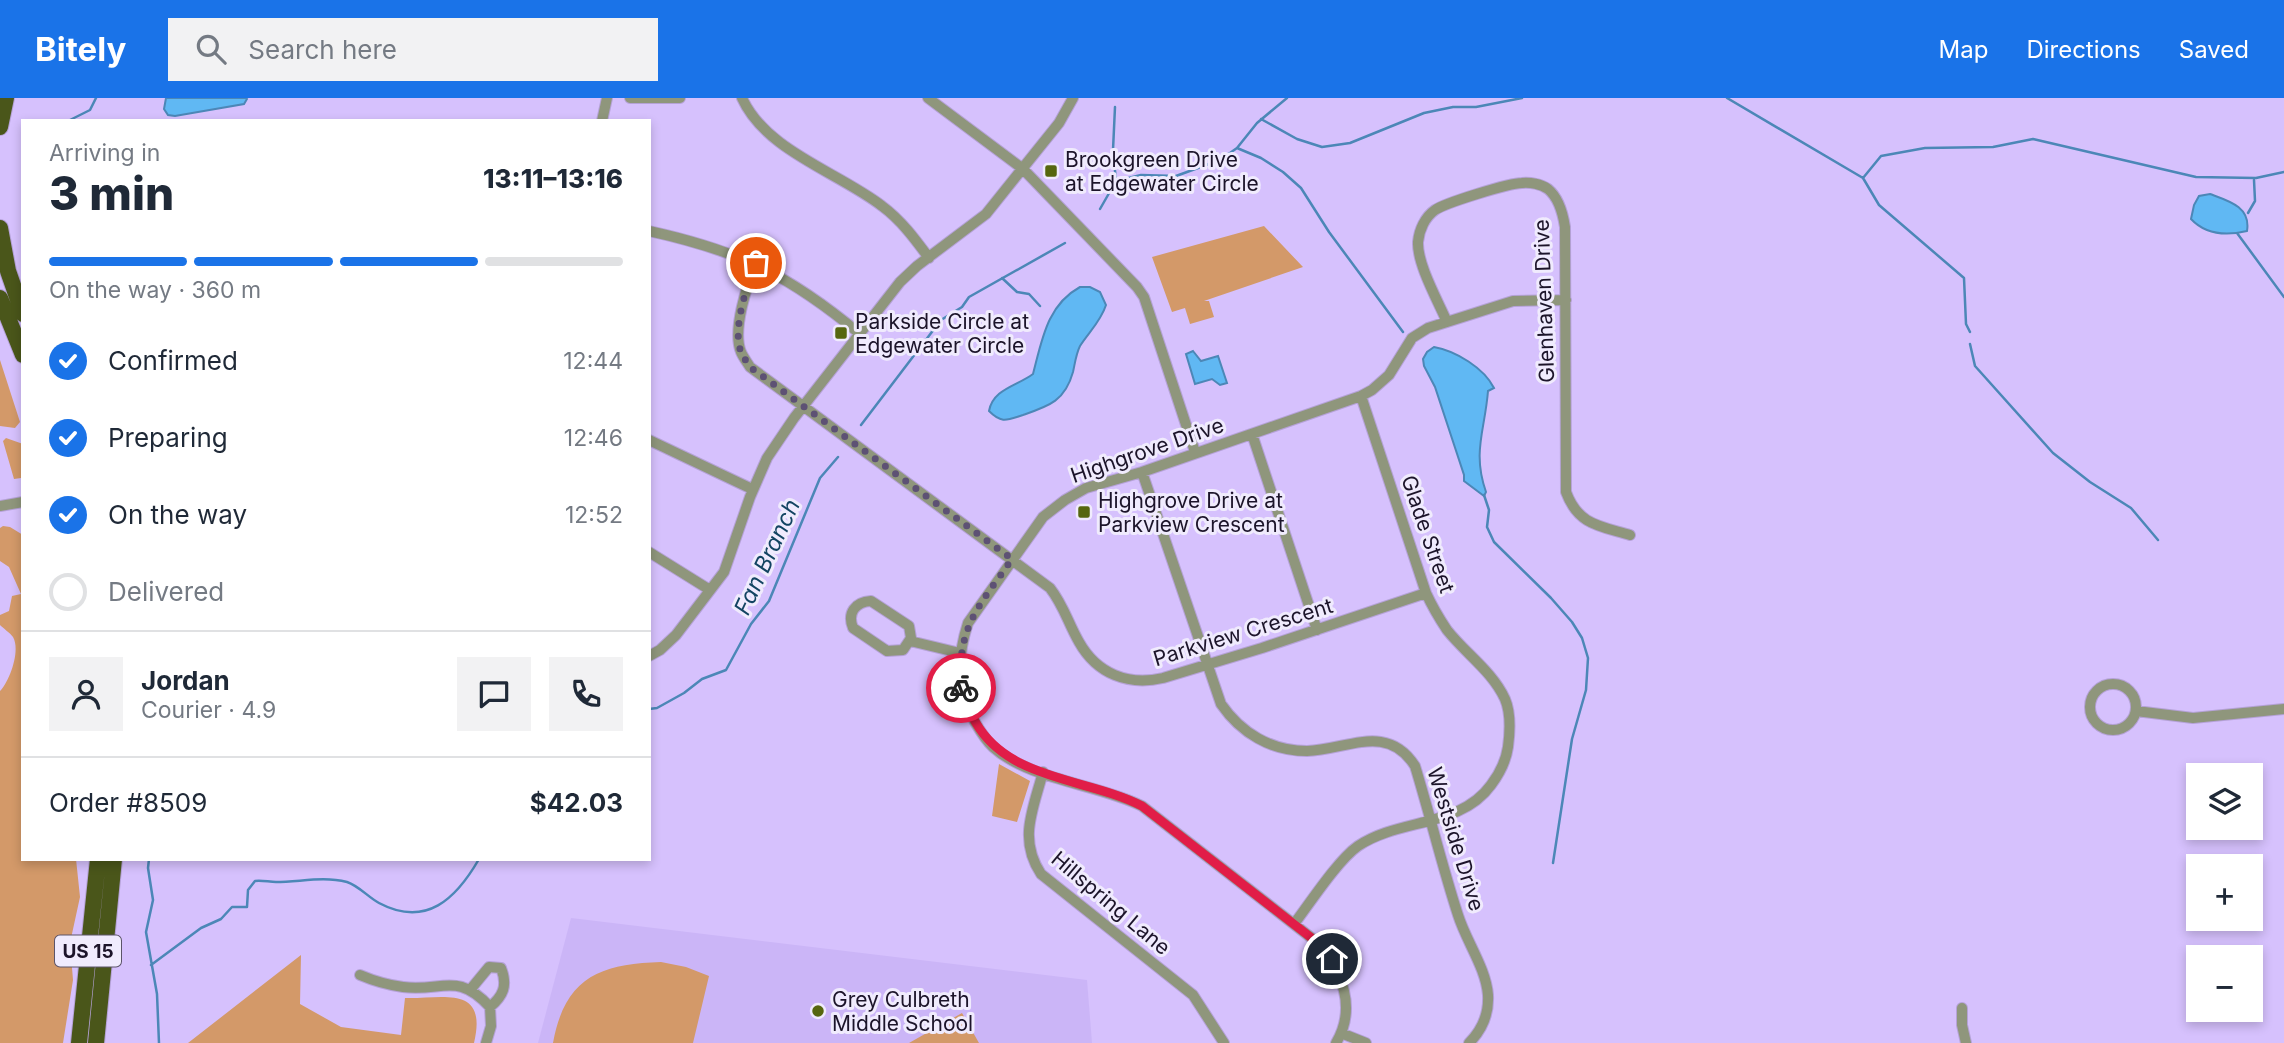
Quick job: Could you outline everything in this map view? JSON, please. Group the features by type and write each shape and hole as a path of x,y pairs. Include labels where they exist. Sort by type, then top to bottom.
{"highway":[{"path":"0,127 6,98"},
{"path":"0,228 8,271 21,308"},
{"path":"0,298 21,350"},
{"name":"US 15","path":"79,1043 98,861"},
{"name":"US 15","path":"96,1043 114,861"}],"street":[{"path":"602,119 607,98"},
{"path":"630,98 680,98"},
{"path":"741,98 750,114 768,132 883,207 903,225 929,258"},
{"path":"928,98 1023,169 1137,287 1143,297 1195,452"},
{"path":"651,655 676,635 729,563 752,489 766,458 803,407 900,282 986,214 1059,123 1073,98"},
{"name":"Glenhaven Drive","path":"1447,322 1418,251 1419,231 1435,210 1520,182 1547,188 1562,211 1565,227 1566,492 1572,507 1591,524 1630,535"},
{"path":"651,231 703,243 756,263 809,294 860,334"},
{"name":"Parkview Crescent","path":"756,263 746,290 738,332 741,352 750,367 1050,588 1064,606 1084,651 1095,664 1110,673 1131,680 1151,681 1207,666 1426,593"},
{"name":"Highgrove Drive","path":"1338,1038 1345,1007 1339,971 1318,943 1142,806 1125,797 1015,761 993,747 968,710 962,693 960,653 968,623 1043,517 1086,488 1142,472 1361,396 1390,375 1412,338 1428,328 1513,301 1566,300"},
{"name":"Glade Street","path":"1294,924 1343,859 1359,846 1381,835 1431,821 1467,807 1484,795 1498,776 1507,757 1509,720 1506,702 1497,684 1448,631 1426,593 1361,396"},
{"path":"1252,434 1317,629"},
{"path":"651,441 752,489"},
{"name":"Westside Drive","path":"1142,472 1207,666 1221,704 1230,717 1248,734 1288,750 1309,751 1362,741 1378,741 1407,752 1415,766 1458,917 1488,994 1483,1022 1469,1043"},
{"path":"0,506 21,502"},
{"path":"651,553 710,590"},
{"path":"862,602 876,602 906,623 912,634 910,641 898,652 883,650 853,628 850,617 852,612 862,602"},
{"path":"910,641 960,653"},
{"path":"2118,684 2134,697 2136,711 2123,727 2108,729 2096,722 2090,708 2091,701 2098,689 2118,684"},
{"path":"2136,711 2193,718 2284,709"},
{"name":"Hillspring Lane","path":"1043,772 1028,831 1031,859 1041,874 1193,995 1224,1043"},
{"path":"470,990 489,967 501,968 505,976 505,989 502,997 489,1007"},
{"path":"360,975 404,987 453,984 470,990 489,1007 491,1026 486,1043"},
{"path":"1962,1008 1966,1043"},
{"path":"1338,1038 1366,1043"}],"shaded area":[{"path":"1264,226 1303,267 1204,301 1209,301 1214,317 1190,324 1185,308 1172,312 1152,257"},
{"path":"0,360 20,422 15,428 0,426"},
{"path":"6,438 21,443 21,478 14,479 3,441"},
{"path":"10,527 21,534 21,594 9,567 0,561 0,528"},
{"path":"21,594 21,861 76,861 80,897 70,943 73,980 63,1043 0,1043 0,691 10,674 16,650 13,637 0,625 0,615 9,611 12,596"},
{"path":"999,764 1030,781 1017,822 992,816"},
{"name":"Grey Culbreth Middle School","path":"571,918 1087,980 1092,1043 538,1043"},
{"path":"301,955 300,1004 341,1027 401,1035 405,998 447,997 468,1003 474,1011 477,1024 474,1043 188,1043"},
{"path":"661,962 686,967 709,976 693,1043 553,1043 566,1003 576,989 589,978 620,966"},
{"path":"962,1013 979,1043 909,1043"}],"water":[{"path":"166,98 247,99 244,104 175,116 168,115 164,109"},
{"path":"2210,194 2231,202 2242,211 2246,216 2247,231 2217,233 2203,228 2191,219 2199,196"},
{"path":"1080,287 1090,287 1100,292 1106,305 1080,346 1070,382 1065,390 1055,401 1041,409 1009,419 998,418 989,411 991,404 1000,393 1033,374 1043,336 1053,313 1060,303"},
{"path":"1434,347 1451,352 1468,362 1484,374 1494,388 1488,391 1481,441 1480,465 1486,492 1484,496 1464,481 1435,387 1424,366 1423,359"},
{"path":"1193,351 1201,361 1218,356 1227,383 1220,385 1212,379 1195,384 1186,354"}],"waterway":[{"path":"72,119 90,110 96,98"},
{"path":"1116,181 1141,175 1176,176 1220,160 1237,148 1257,123 1287,98"},
{"path":"1261,119 1297,139 1322,147 1350,143 1424,113 1522,98"},
{"path":"1727,98 1863,178 1879,205 1964,278 1966,324 1970,332"},
{"name":"Fan Branch","path":"1100,209 1116,181 1113,150 1115,107"},
{"path":"1863,178 1881,156 1925,148 1993,147 2033,139 2196,177 2256,178 2284,172"},
{"path":"1237,148 1261,158 1301,188 1329,232 1403,332"},
{"path":"2248,213 2255,201 2254,180"},
{"path":"2237,233 2284,297"},
{"name":"Fan Branch","path":"861,425 941,320 962,307 969,297 1065,243"},
{"path":"1002,278 1017,292 1029,294 1040,306"},
{"path":"1970,344 1975,366 2053,453 2090,482 2131,508 2158,540"},
{"name":"Fan Branch","path":"651,709 684,693 702,679 726,670 751,624 769,601 820,478 838,457"},
{"path":"1484,495 1489,510 1487,527 1494,542 1572,622 1582,638 1588,658 1586,690 1572,739 1553,863"},
{"path":"149,861 153,900 146,932 157,994 159,1043"},
{"name":"Fan Branch","path":"151,965 201,928 221,919 232,907 247,907 248,890 255,881 338,880 356,886 379,903 396,910 425,911 450,897 478,861"}],"way so far":[{"path":"756,263 746,290 738,332 741,352 750,367 1012,559 968,623 960,653 961,688"}],"place":[{"name":"Brookgreen Drive at Edgewater Circle","path":"1051,171"},
{"name":"Parkside Circle at Edgewater Circle","path":"841,333"},
{"name":"Highgrove Drive at Parkview Crescent","path":"1084,512"},
{"name":"Grey Culbreth Middle School","path":"818,1011"}],"route":[{"path":"961,688 968,710 993,747 1033,769 1125,797 1142,806 1318,943 1332,959"}]}
